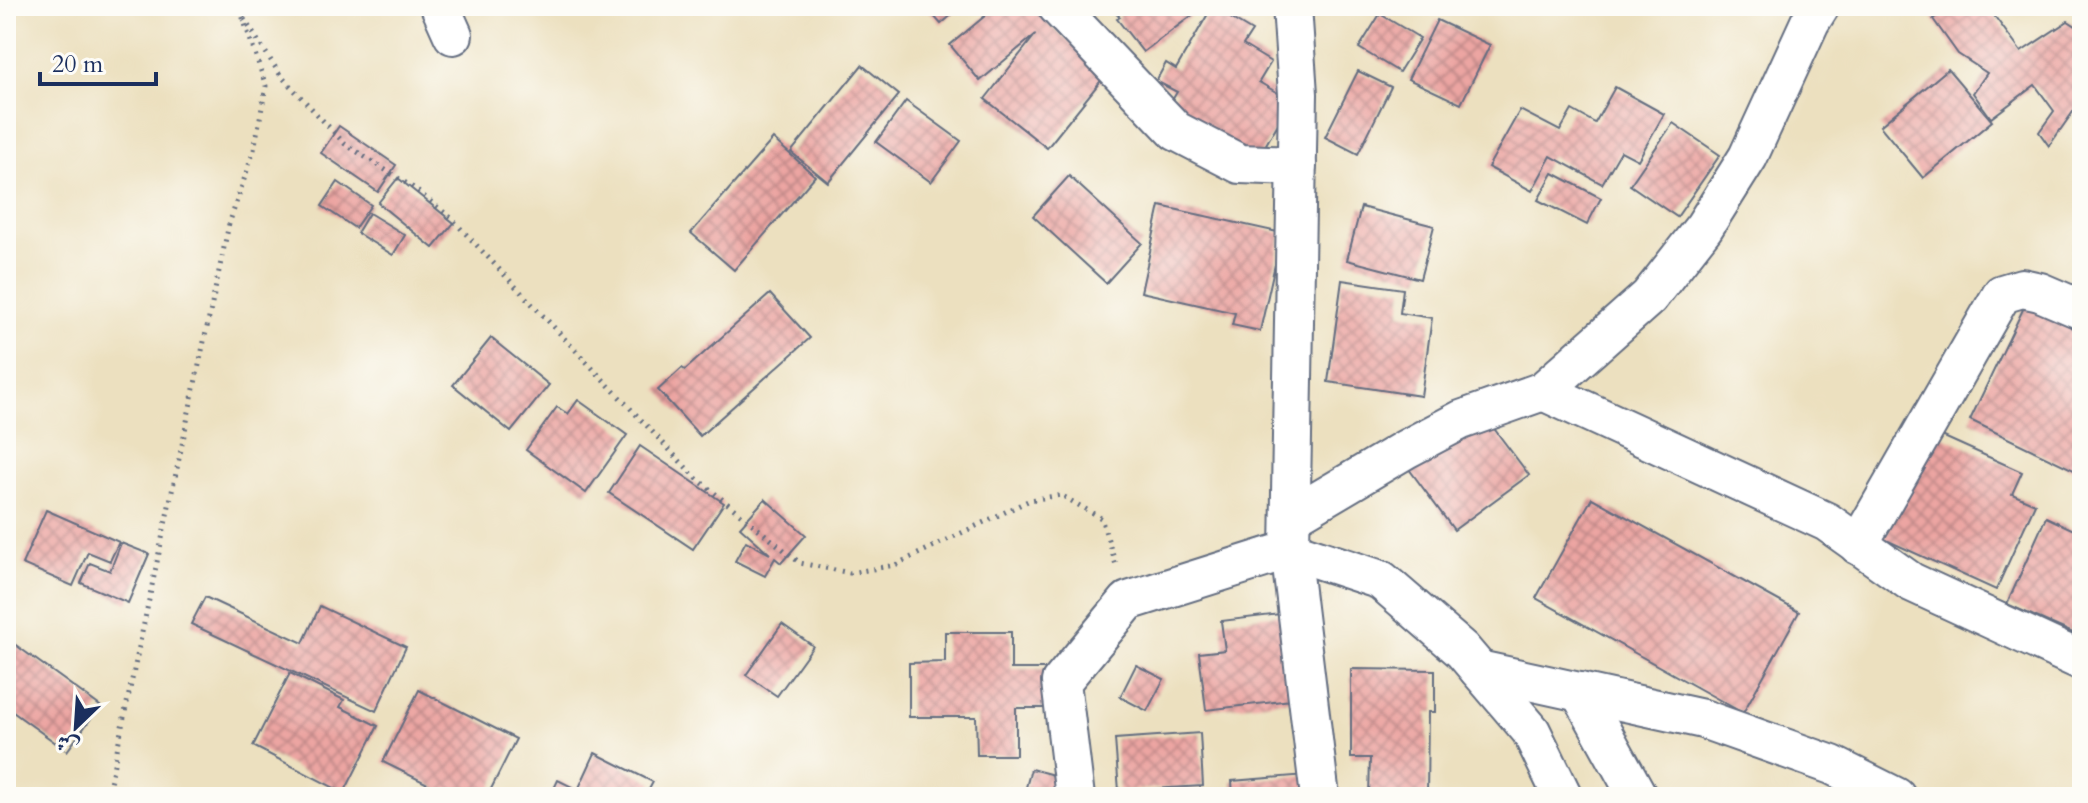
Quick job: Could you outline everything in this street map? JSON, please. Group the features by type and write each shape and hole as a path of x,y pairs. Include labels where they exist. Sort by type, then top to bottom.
{"street":[{"path":"1057,6 1176,131 1240,164 1297,166"},
{"path":"1292,6 1298,94 1291,534 1320,797"},
{"path":"1075,797 1061,682 1128,601 1291,534 1406,449 1461,420 1543,391 1649,297 1704,227 1748,157 1820,6"},
{"path":"1858,545 2002,294 2022,288 2040,292 2082,310"},
{"path":"1543,391 1827,522 1911,582 2082,661"},
{"path":"1291,534 1381,580 1462,650 1531,731 1563,797"},
{"path":"1479,670 1703,719 1832,765 1896,797"},
{"path":"1580,692 1638,797"}],"path":[{"path":"107,797 229,224 254,150 266,86 239,6"},
{"path":"244,19 281,76 345,144 412,187 450,217 695,477 800,563 850,573 895,565 1030,500 1061,495 1101,518 1128,601"}],"building":[{"path":"925,6 962,6 941,24"},
{"path":"997,6 1044,6 1054,19 1048,24 1108,72 1047,148 985,99 1036,34 980,81 950,45"},
{"path":"1111,6 1189,6 1195,13 1143,52 1117,19 1120,17"},
{"path":"1950,6 1987,6 2021,52 2068,21 2082,30 2082,99 2049,146 2039,132 2054,111 2035,85 1991,118 1973,93 1987,73 1958,54 1933,19"},
{"path":"1212,7 1252,31 1243,45 1271,62 1259,82 1291,101 1257,160 1168,107 1177,92 1156,81 1166,63 1176,69"},
{"path":"1380,14 1420,38 1399,72 1359,48"},
{"path":"1437,20 1490,45 1461,104 1408,79"},
{"path":"862,65 899,95 828,182 791,152"},
{"path":"1948,69 1992,121 1923,178 1880,126"},
{"path":"1358,71 1391,87 1358,154 1325,137"},
{"path":"1615,87 1664,114 1638,160 1621,151 1602,184 1551,156 1532,191 1488,167 1520,110 1560,131 1572,110 1595,123"},
{"path":"906,101 961,141 931,182 876,142"},
{"path":"1673,123 1720,155 1677,217 1630,185"},
{"path":"339,126 396,165 378,192 321,153"},
{"path":"773,139 815,176 734,270 691,233"},
{"path":"1553,173 1601,198 1587,225 1538,200"},
{"path":"1069,176 1142,243 1106,283 1033,216"},
{"path":"398,178 454,223 433,248 378,203"},
{"path":"338,182 371,205 355,228 322,206"},
{"path":"1160,206 1282,233 1260,331 1232,325 1235,313 1141,292"},
{"path":"1361,207 1434,226 1420,279 1347,260"},
{"path":"369,213 405,235 393,255 357,233"},
{"path":"1342,280 1403,289 1400,313 1432,318 1421,396 1328,382"},
{"path":"770,294 810,338 700,436 658,390"},
{"path":"2027,301 2082,328 2082,474 1970,420"},
{"path":"491,338 549,385 511,432 453,385"},
{"path":"578,400 627,435 586,493 526,450 557,407 568,414"},
{"path":"1483,414 1529,475 1454,530 1409,469"},
{"path":"1933,432 2022,472 2012,494 2035,504 1996,590 1884,539"},
{"path":"640,446 724,503 693,549 609,493"},
{"path":"1592,498 1799,612 1743,713 1536,598"},
{"path":"765,499 806,535 781,563 775,558 765,576 735,561 746,541 770,554 740,527"},
{"path":"46,510 119,542 110,561 88,552 73,586 22,564"},
{"path":"2046,517 2078,532 2082,524 2082,637 2007,604"},
{"path":"121,543 149,554 128,603 81,583 90,563 110,571"},
{"path":"205,597 303,643 320,606 406,647 376,711 191,624"},
{"path":"1280,614 1291,700 1206,710 1199,653 1225,650 1221,621"},
{"path":"782,624 813,646 777,696 746,675"},
{"path":"945,632 1011,632 1011,669 1046,669 1046,708 1016,708 1016,755 977,755 976,717 909,717 909,663 945,662"},
{"path":"6,638 100,706 67,751 6,707"},
{"path":"1136,665 1164,679 1147,711 1120,697"},
{"path":"1351,669 1435,670 1435,712 1428,712 1427,797 1369,797 1370,758 1351,758"},
{"path":"290,673 344,700 340,707 378,726 344,793 253,746"},
{"path":"419,690 516,739 487,797 454,797 383,762"},
{"path":"1200,733 1203,786 1119,791 1115,739"},
{"path":"595,753 653,782 645,797 550,797 558,780 578,790"},
{"path":"1031,769 1061,777 1055,797 1025,791"},
{"path":"1306,775 1308,797 1233,797 1232,781"}]}
